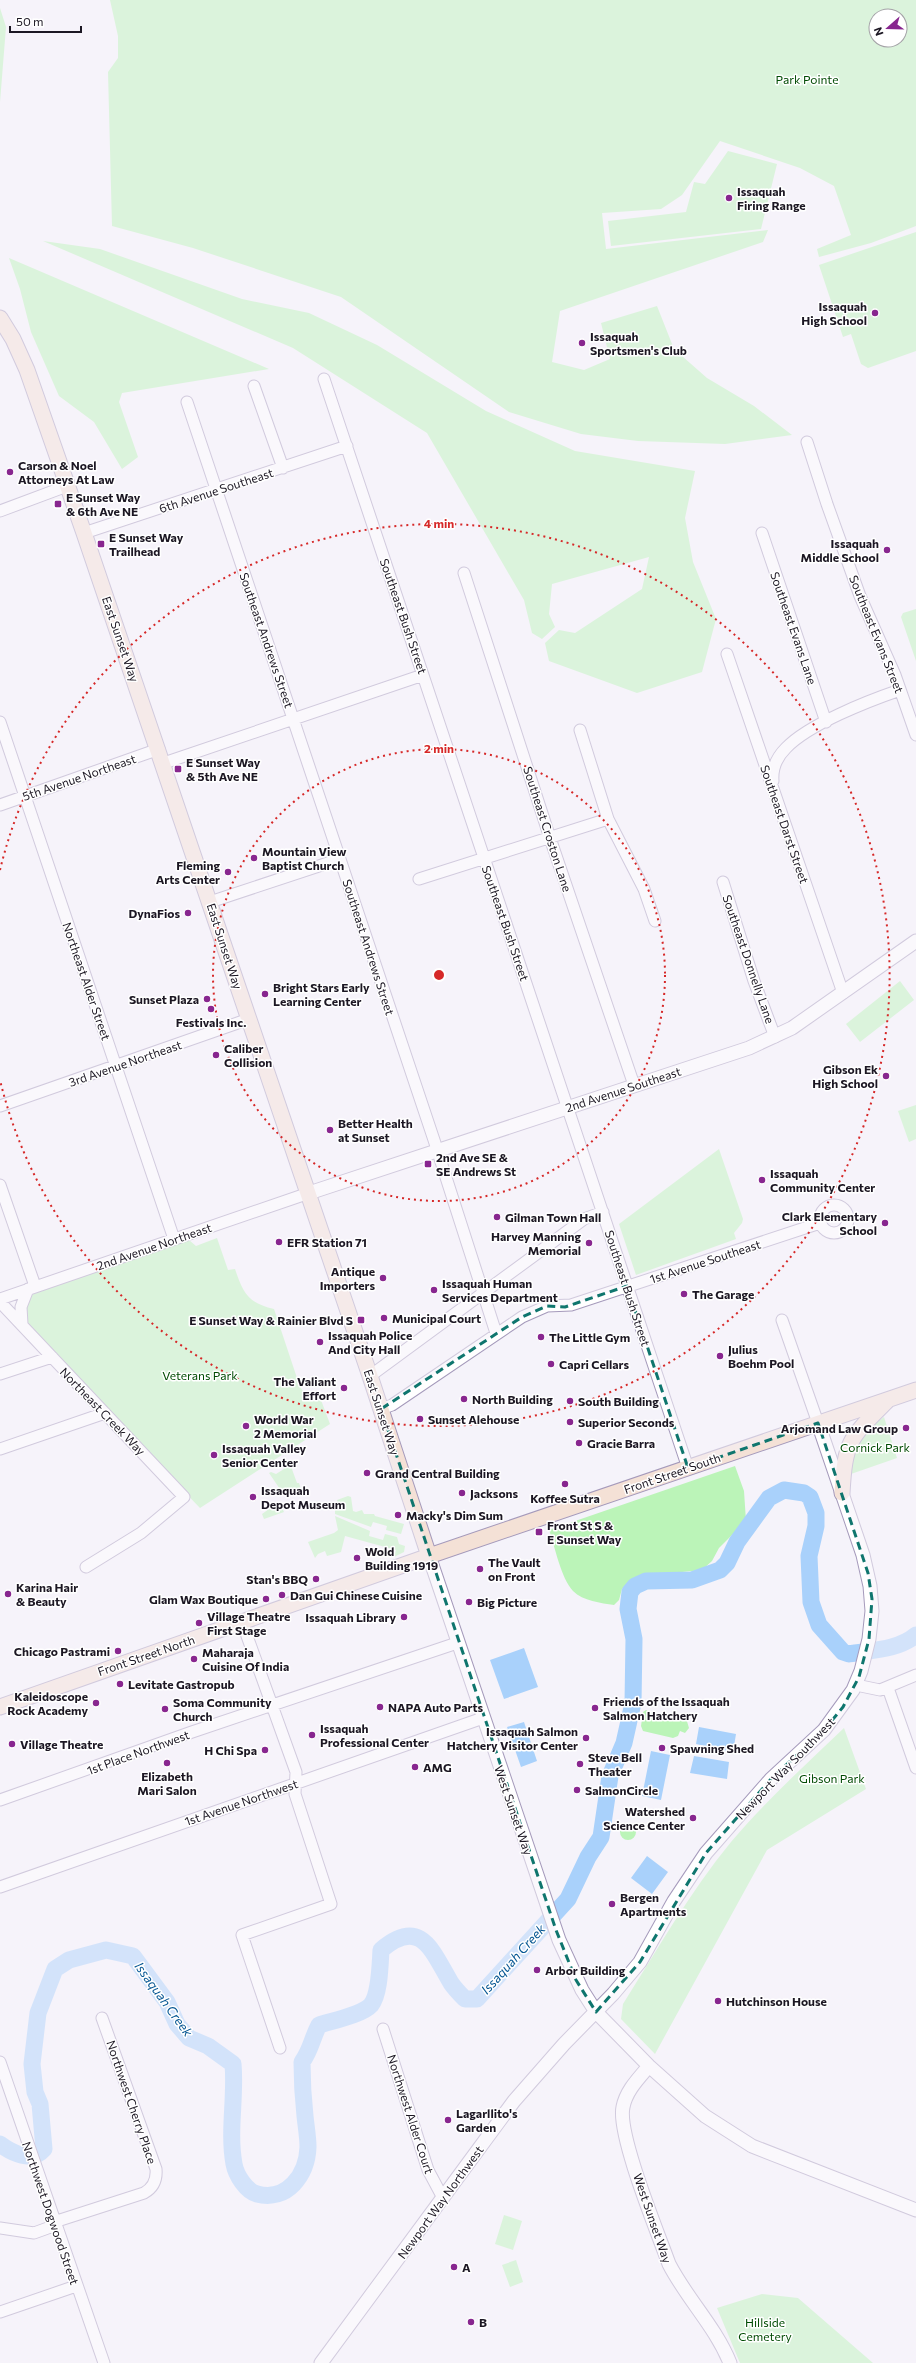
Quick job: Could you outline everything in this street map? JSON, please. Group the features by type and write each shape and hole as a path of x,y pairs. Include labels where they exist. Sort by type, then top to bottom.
{"main road":[{"name":"East Sunset Way","path":"0,318 18,350 84,533 309,1193 429,1556"},
{"name":"Front Street South","path":"429,1556 916,1390"},
{"path":"842,1493 844,1459 849,1443 859,1429 889,1399"},
{"name":"Front Street North","path":"0,1707 429,1556"}],"street":[{"name":"Southeast Bush Street","path":"324,379 688,1468"},
{"path":"254,386 283,468"},
{"name":"Southeast Andrews Street","path":"187,402 437,1150 496,1333"},
{"name":"Southeast Evans Street","path":"807,442 826,504 864,607 900,690 916,735"},
{"name":"6th Avenue Southeast","path":"84,533 347,446"},
{"path":"0,511 67,486"},
{"name":"Southeast Evans Lane","path":"762,533 826,722"},
{"name":"Southeast Croston Lane","path":"464,573 550,838 634,1085"},
{"name":"Southeast Darst Street","path":"727,654 843,993"},
{"name":"5th Avenue Northeast","path":"0,805 161,756 294,720 423,675"},
{"path":"775,792 773,773 783,751 790,744 826,722 900,690"},
{"name":"Northeast Alder Street","path":"0,722 174,1239"},
{"path":"580,730 608,819 644,889 655,921"},
{"path":"419,879 608,819"},
{"path":"210,902 340,859"},
{"name":"Southeast Donnelly Lane","path":"723,882 754,981 775,1037"},
{"name":"2nd Avenue Southeast","path":"309,1193 634,1085 705,1063 775,1037 843,993 916,941"},
{"name":"3rd Avenue Northeast","path":"0,1106 249,1019"},
{"path":"0,1185 31,1288 21,1307 22,1324"},
{"name":"2nd Avenue Northeast","path":"0,1300 309,1193"},
{"path":"370,1376 584,1219 603,1212"},
{"name":"1st Avenue Southeast","path":"381,1409 392,1405 496,1333 537,1310 547,1306 565,1307 820,1223"},
{"name":"Northeast Creek Way","path":"0,1300 184,1497 147,1528 86,1567"},
{"path":"782,1320 818,1423"},
{"path":"0,1374 52,1357"},
{"path":"0,1449 105,1413"},
{"name":"Newport Way Southwest","path":"596,2012 640,1962 674,1901 706,1853 771,1779 824,1730 843,1707 856,1685 869,1638 872,1611 870,1586 865,1561 818,1423"},
{"name":"West Sunset Way","path":"429,1556 457,1643 556,1930 576,1980 596,2012 649,2066 705,2116 740,2140 916,2210"},
{"path":"242,1622 273,1704 296,1772 295,1794 331,1904 242,1935 280,2048"},
{"name":"1st Place Northwest","path":"0,1800 273,1704 457,1643"},
{"path":"856,1685 876,1690 888,1688 916,1674"},
{"path":"888,1688 916,1768"},
{"name":"1st Avenue Northwest","path":"0,1887 483,1718"},
{"name":"Newport Way Northwest","path":"321,2363 514,2101 564,2044 596,2012"},
{"name":"Northwest Cherry Place","path":"55,2224 144,2193 153,2186 156,2169 102,2018"},
{"name":"Northwest Alder Court","path":"383,2029 428,2170 443,2198"},
{"name":"Northwest Dogwood Street","path":"0,2062 76,2286 104,2363"},
{"name":"West Sunset Way","path":"649,2066 625,2097 622,2118 626,2142 669,2264 675,2276 718,2337 730,2363"},
{"path":"0,2228 34,2233 55,2224"},
{"path":"0,2312 76,2286"}],"highlighted area":[{"path":"627,1286 688,1468 818,1423 868,1573 872,1599 869,1639 859,1677 843,1707 824,1730 771,1779 706,1853 640,1962 596,2012 576,1980 556,1930 381,1409 522,1317 547,1306 565,1307"}],"green space":[{"name":"Park Pointe","path":"110,0 916,0 916,226 871,243 819,257 817,249 851,235 834,186 800,168 720,141 682,195 661,209 602,213 606,249 768,230 763,242 560,311 552,362 584,370 610,359 601,323 657,306 674,349 707,378 754,406 792,435 725,444 638,441 581,434 509,412 341,297 193,248 112,226 108,72 118,58 118,36"},
{"path":"0,8 6,27 0,102"},
{"name":"Issaquah Firing Range","path":"728,151 777,164 761,229 611,246 608,221 686,212 694,182 705,184"},
{"name":"Issaquah High School","path":"916,232 916,351 868,368 861,364 851,334 843,337 819,265"},
{"path":"43,241 100,249 242,299 309,313 377,345 486,411 575,451 695,471 685,518 693,562 716,619 702,672 637,693 549,661 545,643 559,630 575,633 642,589 649,557 552,584 549,614 555,627 542,639 532,633 524,600 427,433 293,348"},
{"path":"9,258 269,369 122,393 119,402 138,457 122,469 94,422 59,396 31,332 20,289"},
{"path":"916,609 916,661 901,617 903,613"},
{"path":"900,981 914,1000 860,1042 846,1024"},
{"path":"916,1105 916,1139 909,1142 898,1111"},
{"path":"719,1149 743,1219 742,1223 734,1233 736,1239 636,1275 619,1224"},
{"name":"Veterans Park","path":"217,1238 228,1270 235,1269 241,1285 248,1296 258,1304 274,1309 300,1387 303,1391 318,1392 330,1424 200,1508 64,1367 27,1323 24,1304 33,1293 189,1240 196,1246"},
{"name":"Cornick Park","path":"884,1417 897,1458 851,1474 856,1449 860,1442 870,1429"},
{"path":"289,1461 297,1483 299,1483 301,1489 284,1495 269,1473 271,1472 276,1474 284,1469 282,1465"},
{"path":"735,1466 744,1491 746,1521 719,1548 712,1561 702,1570 643,1576 630,1581 622,1589 619,1600 614,1605 592,1601 573,1591 565,1578 549,1530"},
{"path":"348,1496 351,1497 353,1511 356,1512 362,1510 364,1514 374,1514 375,1516 404,1524 401,1534 386,1530 387,1526 373,1522 371,1527 335,1514 335,1510 340,1508 337,1500"},
{"path":"279,1502 284,1512 264,1519 262,1514"},
{"path":"335,1516 370,1531 369,1536 383,1540 385,1534 397,1537 399,1544 405,1546 404,1552 394,1557 396,1550 345,1536 341,1552 327,1556 325,1551 318,1554 315,1558 308,1542 334,1533 338,1530"},
{"path":"646,1710 652,1713 669,1713 686,1718 689,1728 685,1733 680,1731 678,1736 673,1738 643,1731 641,1726 643,1712"},
{"name":"Gibson Park","path":"844,1728 866,1789 767,1850 655,2054 621,2019 623,2004 688,1901 731,1842 772,1798"},
{"path":"625,1824 631,1824 636,1829 634,1838 631,1840 625,1840 620,1835 620,1829"},
{"path":"504,2215 522,2221 513,2250 495,2244"},
{"path":"516,2260 523,2282 510,2287 502,2265"},
{"name":"Hillside Cemetery","path":"762,2294 798,2298 873,2363 740,2363 717,2308"}],"water":[{"path":"524,1648 538,1687 504,1699 490,1660"},
{"path":"524,1722 537,1761 521,1767 507,1727"},
{"path":"699,1727 736,1734 733,1752 696,1744"},
{"path":"651,1751 670,1755 661,1800 642,1796"},
{"path":"694,1756 729,1762 727,1779 690,1773"},
{"path":"647,1856 668,1872 652,1894 631,1878"}],"waterway":[{"name":"Issaquah Creek","path":"0,2144 10,2151 28,2156 39,2153 44,2149 40,2104 35,2092 32,2064 38,2013 55,1969 69,1960 106,1950 133,1956 167,2002 177,2024 189,2038 208,2046 233,2064 234,2089 232,2152 235,2168 239,2178 249,2190 257,2194 277,2194 286,2190 299,2176 307,2157 308,2147 303,2096 302,2062 319,2025 354,2015 367,2009 371,2005 378,1986 381,1950 395,1940 406,1936 416,1937 424,1942 438,1960 453,1985 465,1999 477,1999 568,1899 588,1857 601,1837 610,1776 624,1743 633,1703 634,1639 628,1609 630,1592 635,1586 646,1581 692,1580 720,1570 727,1563 737,1542 769,1498 784,1490 804,1493 810,1497 816,1513 816,1526 809,1556 811,1602 819,1625 843,1652 849,1654 893,1647 916,1635"}],"place":[{"name":"Issaquah Firing Range","path":"729,198"},
{"name":"Issaquah High School","path":"875,313"},
{"name":"Issaquah Sportsmen's Club","path":"582,343"},
{"name":"Carson & Noel Attorneys At Law","path":"10,472"},
{"name":"E Sunset Way & 6th Ave NE","path":"58,504"},
{"name":"E Sunset Way Trailhead","path":"101,544"},
{"name":"Issaquah Middle School","path":"887,550"},
{"name":"E Sunset Way & 5th Ave NE","path":"178,769"},
{"name":"Mountain View Baptist Church","path":"254,858"},
{"name":"Fleming Arts Center","path":"228,872"},
{"name":"DynaFios","path":"188,913"},
{"name":"Bright Stars Early Learning Center","path":"265,994"},
{"name":"Sunset Plaza","path":"207,999"},
{"name":"Festivals Inc.","path":"211,1009"},
{"name":"Caliber Collision","path":"216,1055"},
{"name":"Gibson Ek High School","path":"886,1076"},
{"name":"Better Health at Sunset","path":"330,1130"},
{"name":"2nd Ave SE & SE Andrews St","path":"428,1164"},
{"name":"Issaquah Community Center","path":"762,1180"},
{"name":"Gilman Town Hall","path":"497,1217"},
{"name":"Clark Elementary School","path":"885,1223"},
{"name":"EFR Station 71","path":"279,1242"},
{"name":"Harvey Manning Memorial","path":"589,1243"},
{"name":"Antique Importers","path":"383,1278"},
{"name":"Issaquah Human Services Department","path":"434,1290"},
{"name":"The Garage","path":"684,1294"},
{"name":"Municipal Court","path":"384,1318"},
{"name":"E Sunset Way & Rainier Blvd S","path":"361,1320"},
{"name":"The Little Gym","path":"541,1337"},
{"name":"Issaquah Police And City Hall","path":"320,1342"},
{"name":"Julius Boehm Pool","path":"720,1356"},
{"name":"Capri Cellars","path":"551,1364"},
{"name":"The Valiant Effort","path":"344,1388"},
{"name":"North Building","path":"464,1399"},
{"name":"South Building","path":"570,1401"},
{"name":"Sunset Alehouse","path":"420,1419"},
{"name":"Superior Seconds","path":"570,1422"},
{"name":"World War 2 Memorial","path":"246,1426"},
{"name":"Arjomand Law Group","path":"906,1428"},
{"name":"Gracie Barra","path":"579,1443"},
{"name":"Issaquah Valley Senior Center","path":"214,1455"},
{"name":"Grand Central Building","path":"367,1473"},
{"name":"Koffee Sutra","path":"565,1484"},
{"name":"Jacksons","path":"462,1493"},
{"name":"Issaquah Depot Museum","path":"253,1497"},
{"name":"Macky's Dim Sum","path":"398,1515"},
{"name":"Front St S & E Sunset Way","path":"539,1532"},
{"name":"Wold Building 1919","path":"357,1558"},
{"name":"The Vault on Front","path":"480,1569"},
{"name":"Stan's BBQ","path":"316,1579"},
{"name":"Karina Hair & Beauty","path":"8,1594"},
{"name":"Dan Gui Chinese Cuisine","path":"282,1595"},
{"name":"Glam Wax Boutique","path":"266,1599"},
{"name":"Big Picture","path":"469,1602"},
{"name":"Issaquah Library","path":"404,1617"},
{"name":"Village Theatre First Stage","path":"199,1623"},
{"name":"Chicago Pastrami","path":"118,1651"},
{"name":"Maharaja Cuisine Of India","path":"194,1659"},
{"name":"Levitate Gastropub","path":"120,1684"},
{"name":"Kaleidoscope Rock Academy","path":"96,1703"},
{"name":"NAPA Auto Parts","path":"380,1707"},
{"name":"Friends of the Issaquah Salmon Hatchery","path":"595,1708"},
{"name":"Soma Community Church","path":"165,1709"},
{"name":"Issaquah Professional Center","path":"312,1735"},
{"name":"Issaquah Salmon Hatchery Visitor Center","path":"586,1738"},
{"name":"Village Theatre","path":"12,1744"},
{"name":"Spawning Shed","path":"662,1748"},
{"name":"H Chi Spa","path":"265,1750"},
{"name":"Elizabeth Mari Salon","path":"167,1763"},
{"name":"Steve Bell Theater","path":"580,1764"},
{"name":"AMG","path":"415,1767"},
{"name":"SalmonCircle","path":"577,1790"},
{"name":"Watershed Science Center","path":"693,1818"},
{"name":"Bergen Apartments","path":"612,1904"},
{"name":"Arbor Building","path":"537,1970"},
{"name":"Hutchinson House","path":"718,2001"},
{"name":"Lagarllito's Garden","path":"448,2120"},
{"name":"A","path":"454,2267"},
{"name":"B","path":"471,2322"}]}
